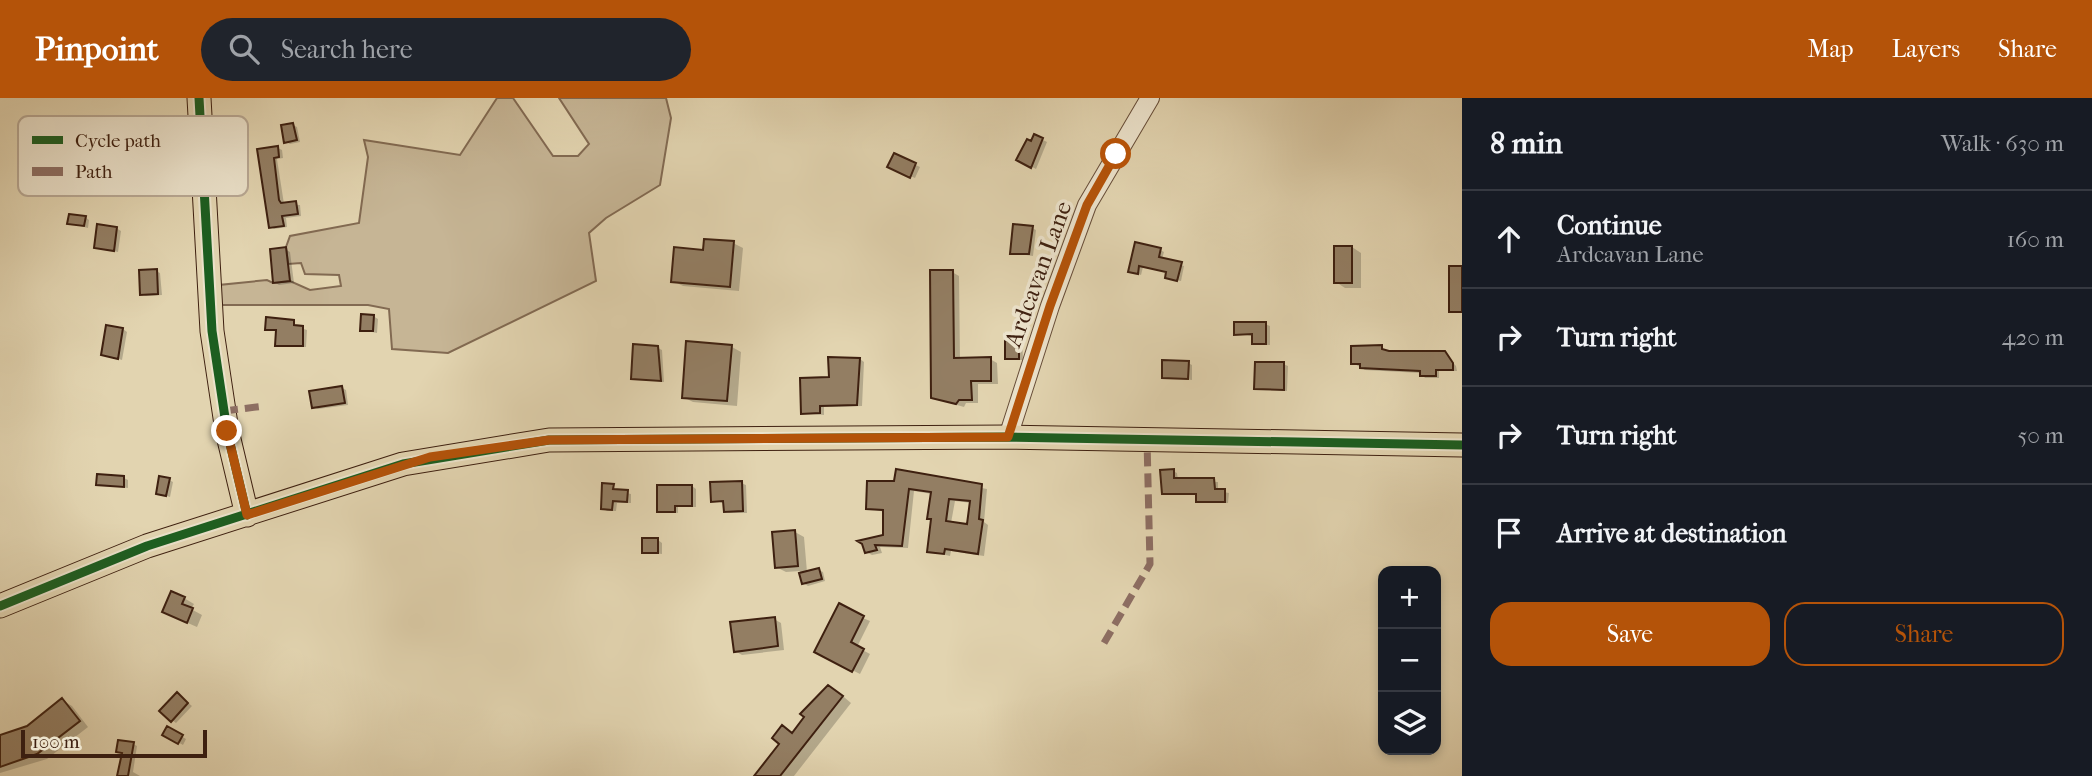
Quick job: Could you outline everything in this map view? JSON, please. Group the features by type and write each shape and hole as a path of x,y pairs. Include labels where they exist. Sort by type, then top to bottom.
{"main road":[{"path":"199,98 200,116"},
{"path":"204,196 212,331 225,421 247,515"},
{"path":"0,606 147,546 430,457 549,440 1008,437 1462,445"}],"street":[{"name":"Ardcavan Lane","path":"1008,437 1050,306 1087,205 1150,98"}],"shaded area":[{"path":"497,98 513,98 553,156 578,156 589,144 559,98 666,98 671,118 660,185 606,218 589,233 596,281 448,353 392,349 389,309 368,305 220,305 219,285 267,280 273,283 290,281 310,290 341,286 339,275 305,274 301,263 288,264 286,247 290,236 359,223 368,157 364,140 460,155"}],"building":[{"path":"293,123 297,140 284,143 281,125"},
{"path":"1034,134 1043,138 1031,168 1016,160 1027,139 1031,141"},
{"path":"278,146 279,157 274,158 279,200 281,203 296,201 298,214 282,216 284,226 269,228 257,149"},
{"path":"894,153 916,163 910,178 887,167"},
{"path":"69,214 86,216 84,226 67,224"},
{"path":"97,224 117,227 114,251 94,248"},
{"path":"1013,224 1033,226 1029,254 1010,254"},
{"path":"704,239 734,241 730,287 671,282 674,247 703,250"},
{"path":"1135,242 1161,248 1159,257 1182,262 1177,281 1165,278 1166,272 1139,266 1138,274 1128,272"},
{"path":"1334,246 1352,246 1352,283 1334,283"},
{"path":"286,247 290,281 273,283 270,249"},
{"path":"1449,266 1462,266 1462,312 1449,312"},
{"path":"157,269 158,294 140,295 139,270"},
{"path":"930,270 953,270 954,358 991,357 991,381 971,381 972,400 959,400 956,404 931,398"},
{"path":"361,314 374,315 373,331 360,331"},
{"path":"266,317 294,320 294,325 303,326 303,346 275,346 276,330 265,330"},
{"path":"1234,322 1266,322 1266,344 1252,344 1252,334 1234,335"},
{"path":"106,325 123,328 118,359 101,355"},
{"path":"1005,333 1019,333 1019,359 1005,359"},
{"path":"686,341 732,345 727,401 682,398"},
{"path":"633,344 658,346 661,381 631,379"},
{"path":"1382,345 1382,349 1389,351 1445,351 1453,363 1453,370 1436,370 1436,376 1420,376 1420,371 1360,368 1360,364 1351,364 1351,346"},
{"path":"828,357 860,358 857,405 820,406 820,413 801,414 800,378 829,377"},
{"path":"1162,360 1189,361 1188,379 1162,378"},
{"path":"1255,362 1284,362 1284,390 1254,389"},
{"path":"342,386 345,403 312,408 309,391"},
{"path":"896,469 982,484 979,519 983,520 978,554 945,549 944,554 927,552 931,519 927,519 931,492 909,489 902,546 875,545 877,550 865,553 862,544 857,541 883,535 883,510 866,509 867,481 894,481","holes":["949,499 970,501 967,524 946,521"]},
{"path":"1174,469 1174,478 1214,478 1215,489 1225,489 1225,502 1196,502 1196,494 1162,494 1160,470"},
{"path":"97,474 124,476 124,487 96,485"},
{"path":"159,476 170,478 166,496 156,494"},
{"path":"742,481 743,511 724,512 723,501 711,502 710,482"},
{"path":"602,483 614,484 613,489 628,490 627,502 613,501 612,510 601,509"},
{"path":"657,485 692,485 692,506 675,506 675,512 657,512"},
{"path":"795,530 798,566 775,568 772,532"},
{"path":"642,538 658,538 658,553 642,553"},
{"path":"819,568 822,579 802,584 799,573"},
{"path":"171,591 185,597 182,604 193,608 187,623 162,612"},
{"path":"839,603 864,616 851,642 864,649 852,672 814,652"},
{"path":"775,617 778,646 734,652 730,622"},
{"path":"828,685 843,696 780,776 754,776 779,744 772,738 782,725 792,733 804,717 800,714"},
{"path":"177,692 188,703 171,722 159,711"},
{"path":"62,698 80,721 37,754 0,767 0,735 27,726"},
{"path":"167,726 183,735 178,744 162,735"},
{"path":"118,740 134,742 128,776 117,776 122,753 116,752"}],"marked path":[{"path":"224,411 265,406"},
{"path":"1104,643 1150,564 1147,440"}],"cycle path":[{"path":"199,98 200,116"},
{"path":"204,196 212,331 227,431 247,515"},
{"path":"0,606 147,546 403,464 549,440 1008,437 1462,445"}],"route":[{"path":"227,431 247,515 321,489 430,457 549,440 643,437 1008,437 1050,306 1087,205 1116,154"}]}
